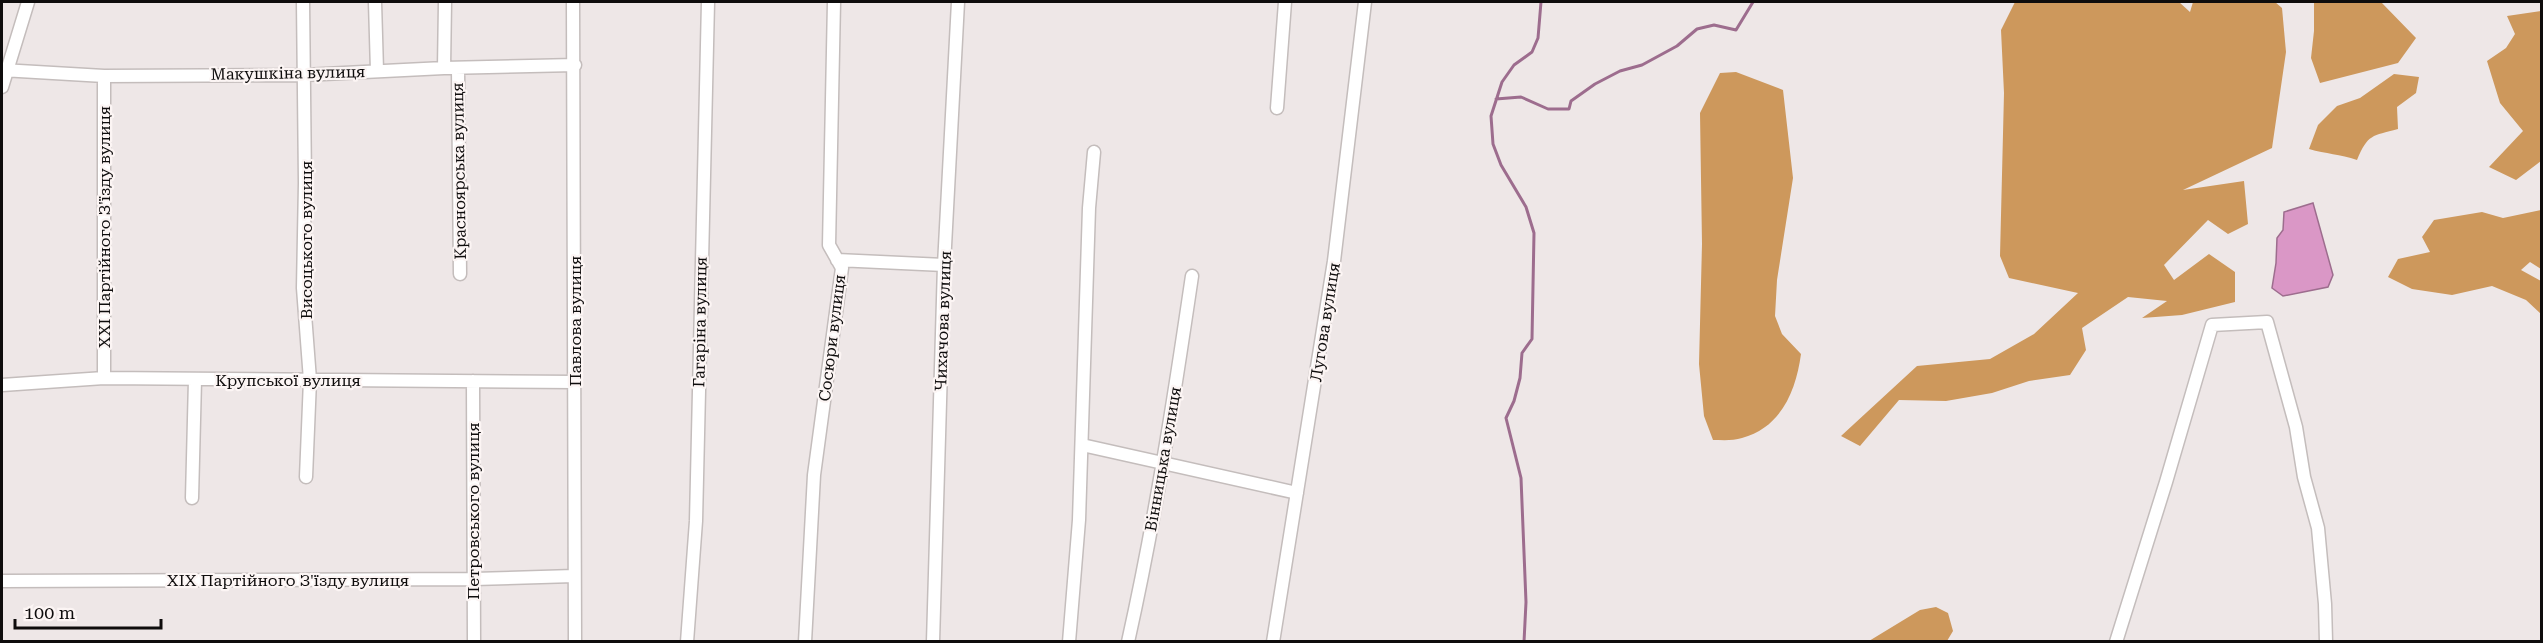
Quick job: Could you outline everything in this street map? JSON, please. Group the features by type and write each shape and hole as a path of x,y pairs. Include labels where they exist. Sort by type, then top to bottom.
{"street":[{"path":"2,87 4,70 28,2"},
{"name":"Висоцького вулиця","path":"303,2 303,288 310,380 306,477"},
{"path":"375,2 377,71"},
{"name":"Красноярська вулиця","path":"444,68 445,2"},
{"name":"Павлова вулиця","path":"573,2 575,65 575,642"},
{"name":"Гагаріна вулиця","path":"687,642 696,520 708,2"},
{"name":"Сосюри вулиця","path":"805,642 814,475 842,268 829,245 834,2"},
{"name":"Чихачова вулиця","path":"933,642 944,265 958,2"},
{"path":"1277,108 1285,2"},
{"name":"Лугова вулиця","path":"1273,642 1334,261 1365,2"},
{"name":"Макушкіна вулиця","path":"4,70 104,76 304,75 444,68 575,65"},
{"name":"Красноярська вулиця","path":"458,69 460,274"},
{"name":"XXI Партійного З'їзду вулиця","path":"104,76 104,378"},
{"path":"1069,642 1079,520 1089,208 1094,152"},
{"path":"837,260 944,265"},
{"name":"Вінницька вулиця","path":"1128,642 1178,377 1192,276"},
{"path":"2116,642 2212,325 2267,322 2296,426 2304,477 2318,528 2326,642"},
{"name":"Крупської вулиця","path":"2,385 104,378 575,382"},
{"path":"192,498 195,380"},
{"name":"Петровського вулиця","path":"473,381 474,642"},
{"path":"1082,445 1298,493"},
{"name":"XIX Партійного З'їзду вулиця","path":"2,581 474,579 574,576"}],"shaded area":[{"path":"2015,2 2179,2 2190,12 2193,2 2275,2 2282,8 2286,52 2272,148 2183,190 2244,181 2248,224 2228,234 2208,220 2164,265 2174,280 2209,254 2235,272 2235,302 2182,315 2142,318 2167,301 2128,297 2082,328 2086,350 2070,375 2029,381 1992,393 1946,401 1899,400 1860,446 1841,436 1917,366 1990,359 2034,334 2078,293 2009,278 2000,256 2004,93 2001,30"},
{"path":"2314,2 2381,2 2416,38 2398,63 2320,83 2311,58"},
{"path":"2541,11 2541,161 2516,180 2489,167 2523,131 2500,103 2487,61 2506,48 2515,34 2507,16"},
{"path":"1736,72 1783,90 1793,178 1777,280 1775,316 1782,334 1801,354 1791,393 1777,416 1756,433 1731,440 1713,440 1704,416 1699,364 1702,244 1700,113 1720,73"},
{"path":"2394,74 2419,77 2416,93 2397,107 2398,129 2372,137 2364,145 2357,160 2309,149 2318,125 2337,106 2360,98"},
{"path":"2313,203 2333,275 2328,287 2283,296 2272,288 2277,238 2283,230 2284,212"},
{"path":"2541,210 2541,269 2530,262 2521,270 2541,281 2541,314 2526,300 2492,286 2452,295 2412,289 2388,277 2398,259 2430,252 2422,237 2434,220 2482,212 2503,218"},
{"path":"1936,607 1948,613 1953,631 1947,641 1869,641 1920,610"}],"waterway":[{"path":"1524,642 1526,602 1521,478 1506,418 1514,401 1520,378 1522,353 1532,339 1534,233 1526,207 1501,165 1493,144 1491,116 1502,82 1514,65 1532,52 1538,38 1541,2"},
{"path":"1496,99 1521,97 1548,109 1569,109 1571,101 1595,84 1620,71 1642,65 1677,46 1697,29 1714,25 1736,30 1753,2"}]}
